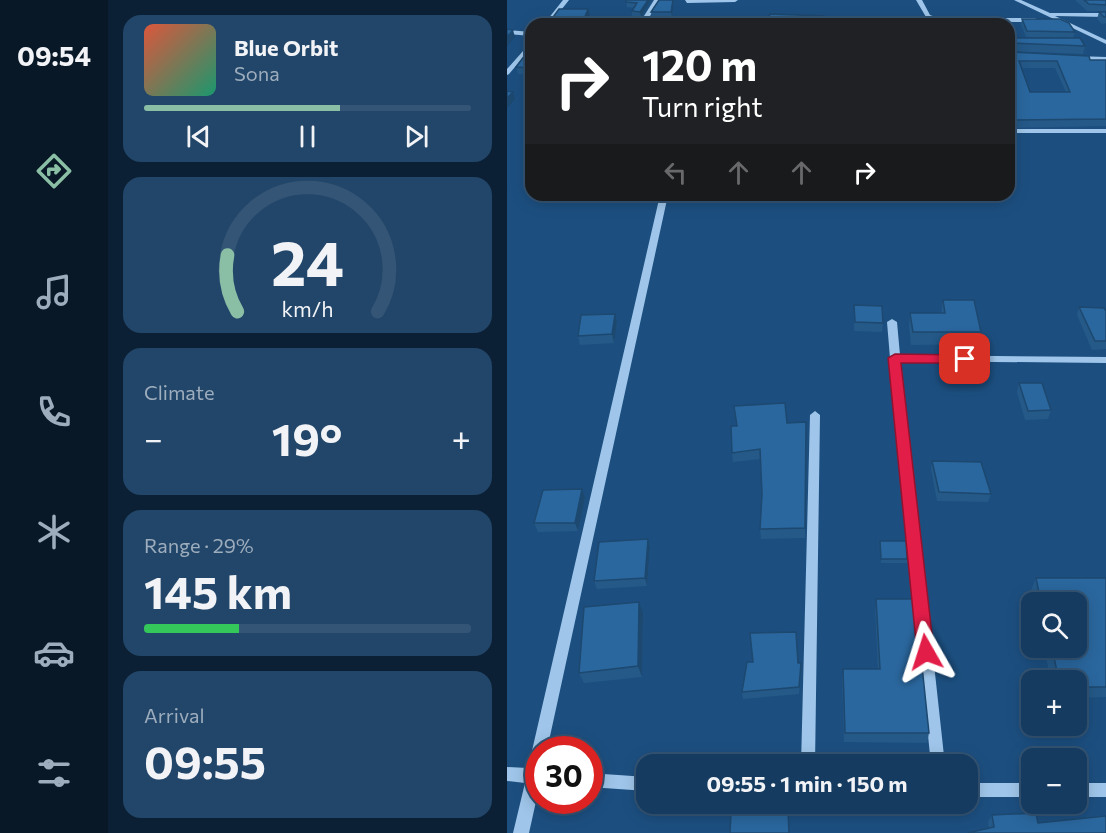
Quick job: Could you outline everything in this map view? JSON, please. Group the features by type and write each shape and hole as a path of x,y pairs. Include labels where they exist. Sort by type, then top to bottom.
{"street":[{"path":"552,18 566,0"},
{"path":"646,18 657,0"},
{"path":"687,1 735,0"},
{"path":"919,0 928,16 932,18"},
{"path":"1017,0 1106,42"},
{"path":"1049,14 1106,15"},
{"path":"1015,20 1060,20"},
{"path":"507,32 525,34"},
{"path":"1085,42 1106,42"},
{"path":"507,73 525,51"},
{"path":"1063,57 1106,59"},
{"path":"1015,131 1106,131"},
{"path":"544,736 663,201"},
{"path":"892,322 936,754"},
{"path":"895,358 1106,360"},
{"path":"808,754 815,415"},
{"path":"507,774 525,775"},
{"path":"603,781 636,783"},
{"path":"978,790 1021,790"},
{"path":"1087,790 1106,790"},
{"path":"521,833 526,814"}],"building":[{"path":"626,0 648,0 640,12 632,11 637,3 626,2"},
{"path":"659,0 673,0 671,12 651,12"},
{"path":"1084,0 1106,0 1106,5 1089,4"},
{"path":"559,9 588,9 584,18 552,18"},
{"path":"770,14 824,16 824,18 768,18"},
{"path":"1022,19 1060,19 1069,23 1075,32 1027,31"},
{"path":"507,29 513,30 507,37"},
{"path":"1015,38 1080,38 1085,46 1015,43"},
{"path":"1015,52 1089,56 1090,60 1106,60 1106,119 1015,120","holes":["1019,61 1057,61 1070,92 1030,92"]},
{"path":"525,55 525,68 516,67"},
{"path":"943,300 974,300 981,332 913,332 910,313 945,313"},
{"path":"854,305 882,306 883,323 855,322"},
{"path":"1079,307 1104,308 1106,311 1106,341 1095,341"},
{"path":"615,314 612,334 578,336 581,315"},
{"path":"1019,383 1042,383 1051,410 1028,411"},
{"path":"785,403 787,423 806,422 805,528 760,529 762,494 760,449 732,453 731,426 737,426 734,406"},
{"path":"932,461 981,462 991,494 939,492"},
{"path":"582,489 575,523 534,523 543,490"},
{"path":"648,539 645,578 594,581 599,542"},
{"path":"880,541 906,541 907,559 881,559"},
{"path":"1036,578 1106,578 1106,687 1087,687 1087,670 1057,670 1054,658 1087,658 1087,592 1039,592"},
{"path":"876,599 915,599 929,733 845,733 843,669 880,669"},
{"path":"639,602 638,666 579,673 584,607"},
{"path":"796,632 798,663 801,663 799,687 742,692 747,662 753,662 750,633"},
{"path":"731,814 788,814 789,833 730,833"},
{"path":"1036,814 1038,823 1106,816 1106,833 968,833 994,827 992,815"}],"route":[{"path":"926,652 895,358 965,359"}]}
